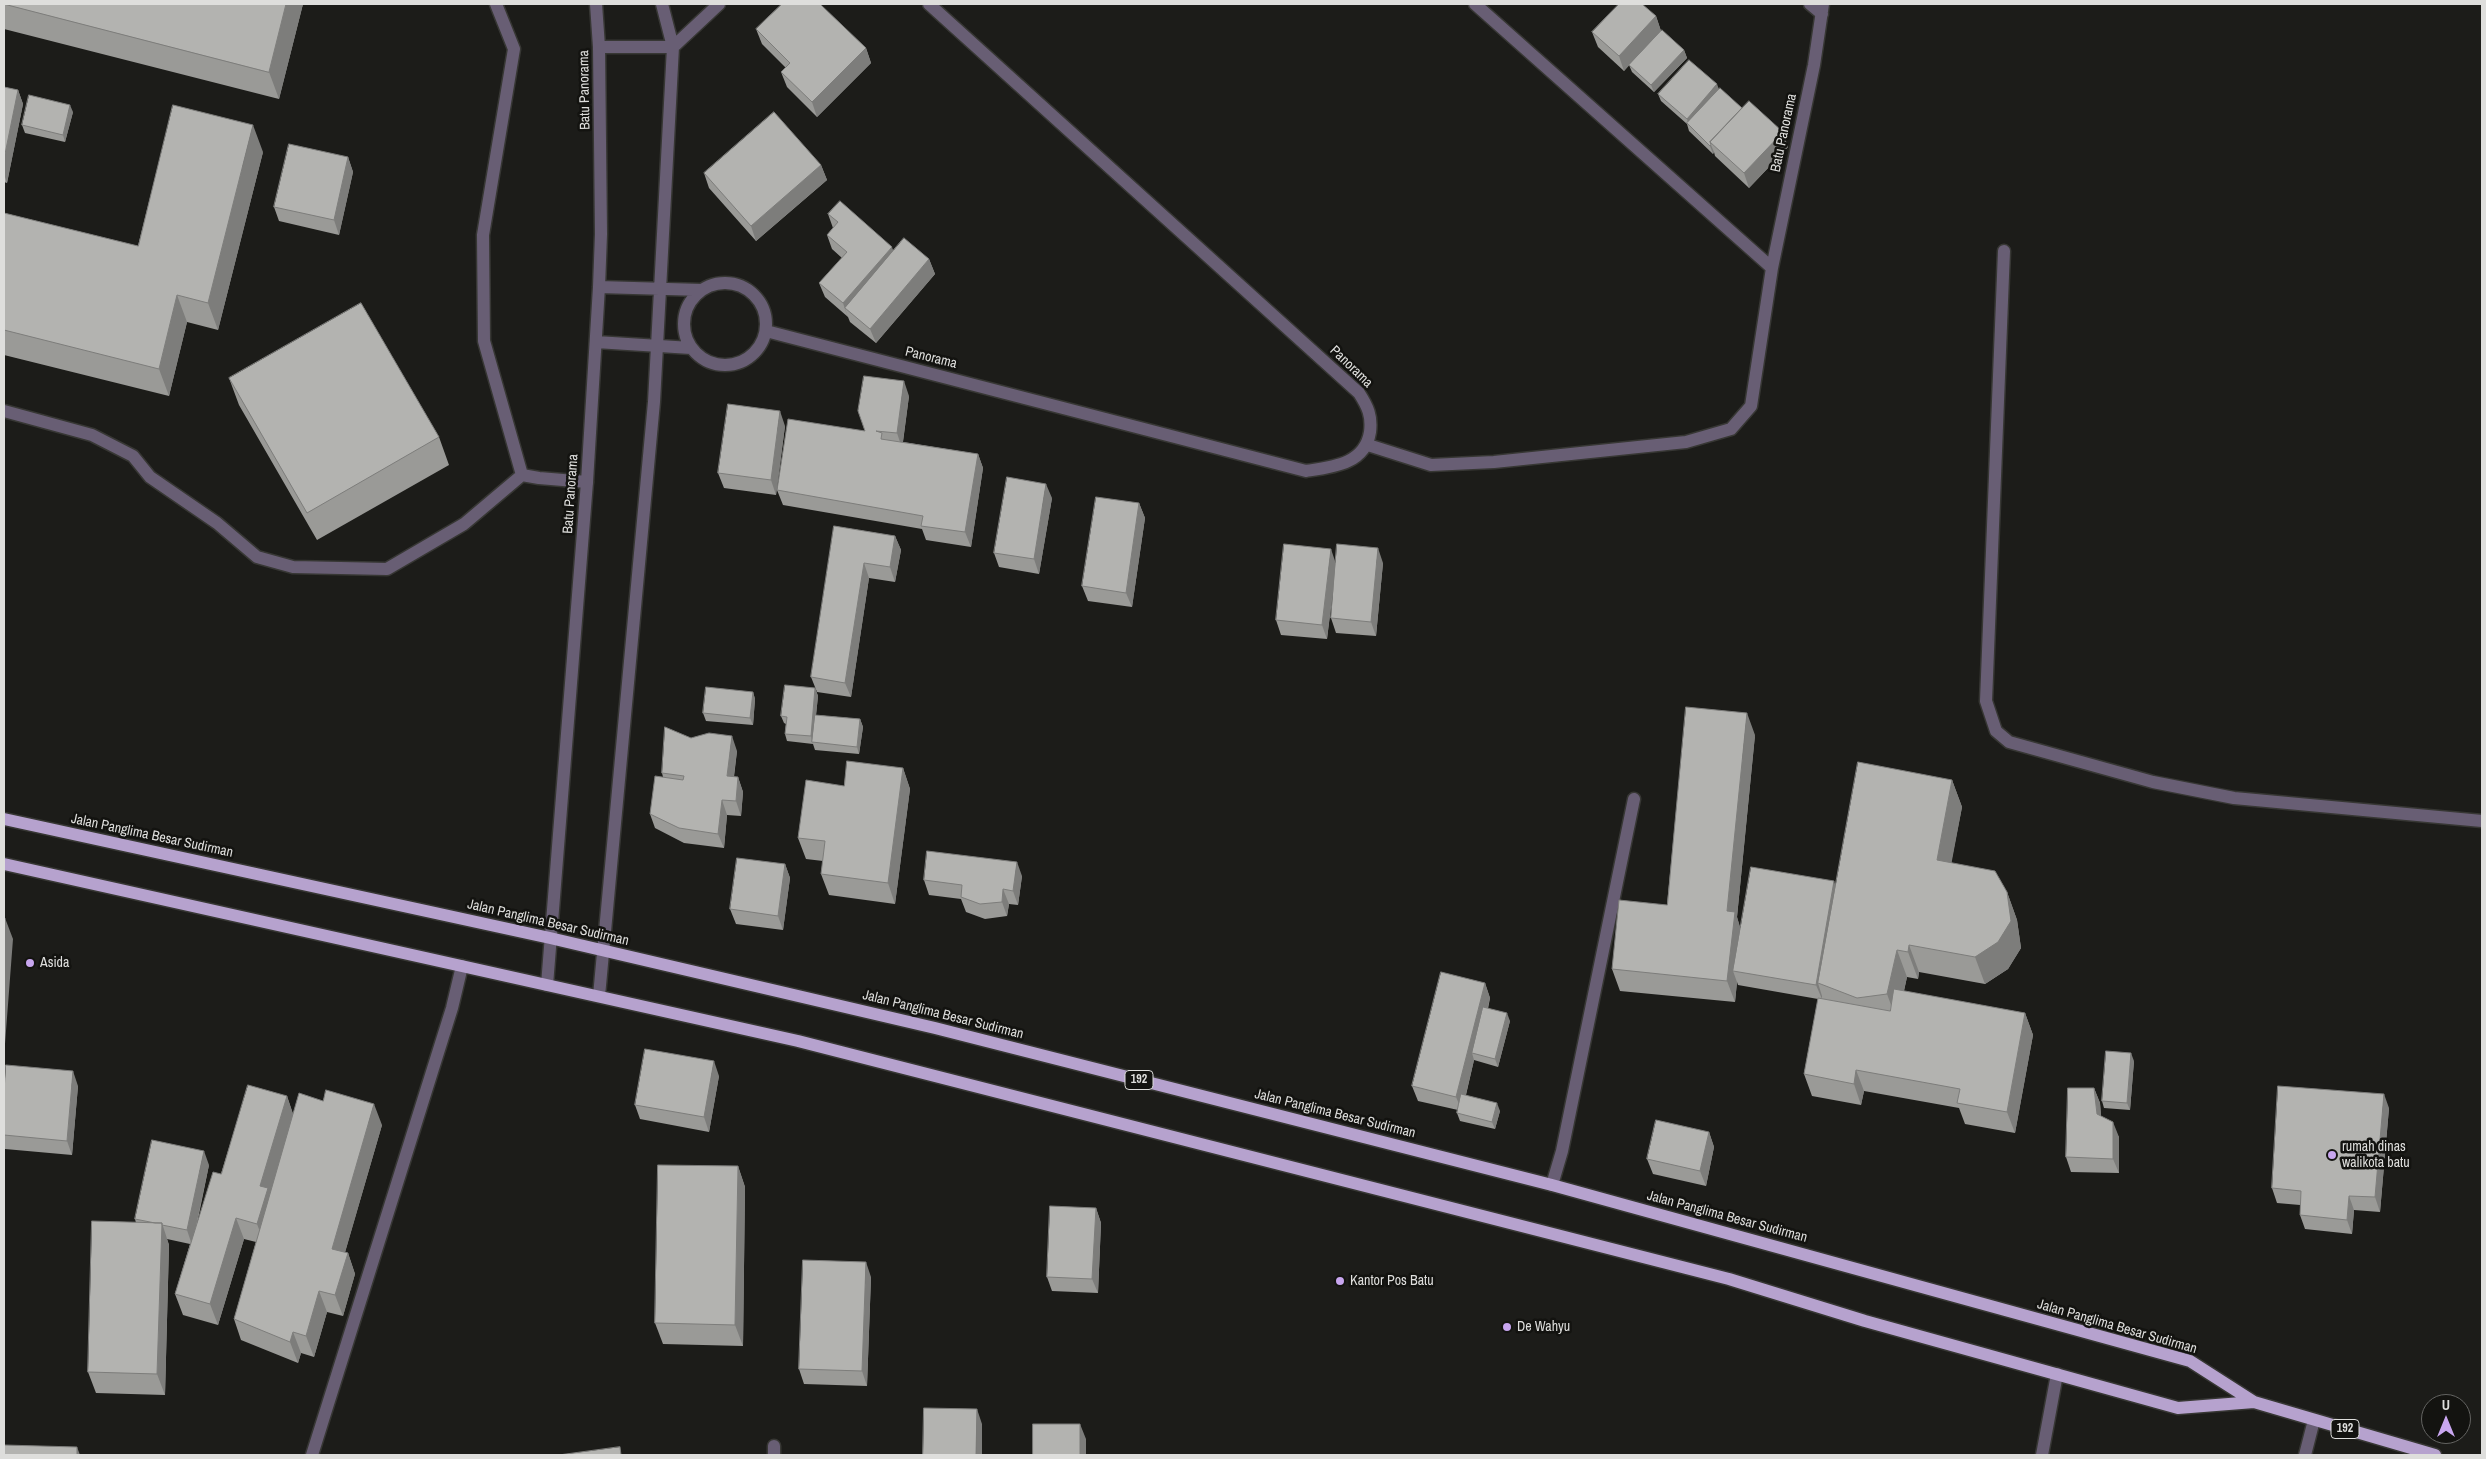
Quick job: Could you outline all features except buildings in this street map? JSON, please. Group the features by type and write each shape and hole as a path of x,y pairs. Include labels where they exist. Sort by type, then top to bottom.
{"main road":[{"name":"Jalan Panglima Besar Sudirman","path":"4,819 605,950 944,1030 1552,1185 2190,1361 2254,1402"},
{"name":"192","path":"4,864 808,1044 1720,1276 1865,1321 2178,1408 2254,1402 2435,1455"}],"street":[{"path":"496,4 514,49 483,235 484,341 522,474"},
{"name":"Batu Panorama","path":"547,985 587,482 599,288 601,234 599,47 596,4"},
{"path":"599,996 605,950 658,346 673,47 662,4"},
{"path":"599,47 673,47 719,4"},
{"name":"Panorama","path":"766,331 1306,471 1335,467 1355,458 1368,445 1372,419 1359,393 929,4"},
{"path":"1475,4 1772,268"},
{"path":"1810,4 1822,9"},
{"name":"Batu Panorama","path":"1368,445 1431,465 1494,462 1686,442 1730,429 1752,406 1772,268 1814,65 1822,9"},
{"path":"2004,251 1986,701 1996,731 2009,742 2191,791 2234,798 2482,821"},
{"path":"599,288 661,291 702,290 717,284 733,283 748,289 760,301 766,316 766,331 760,346 749,358 734,365 718,365 703,359 691,348 684,333 684,317 690,302 702,290"},
{"path":"596,342 691,348"},
{"path":"4,412 92,435 133,456 150,477 217,523 257,557 293,567 387,569 464,524 522,474"},
{"path":"522,474 538,478 587,482"},
{"path":"1552,1185 1562,1151 1634,799"},
{"path":"312,1455 452,1008 462,966"},
{"path":"2042,1455 2056,1374"},
{"path":"2305,1455 2314,1420"}],"place":[{"name":"Asida","path":"30,963"},
{"name":"rumah dinas walikota batu","path":"2332,1155"},
{"name":"Kantor Pos Batu","path":"1340,1281"},
{"name":"De Wahyu","path":"1507,1327"}]}
